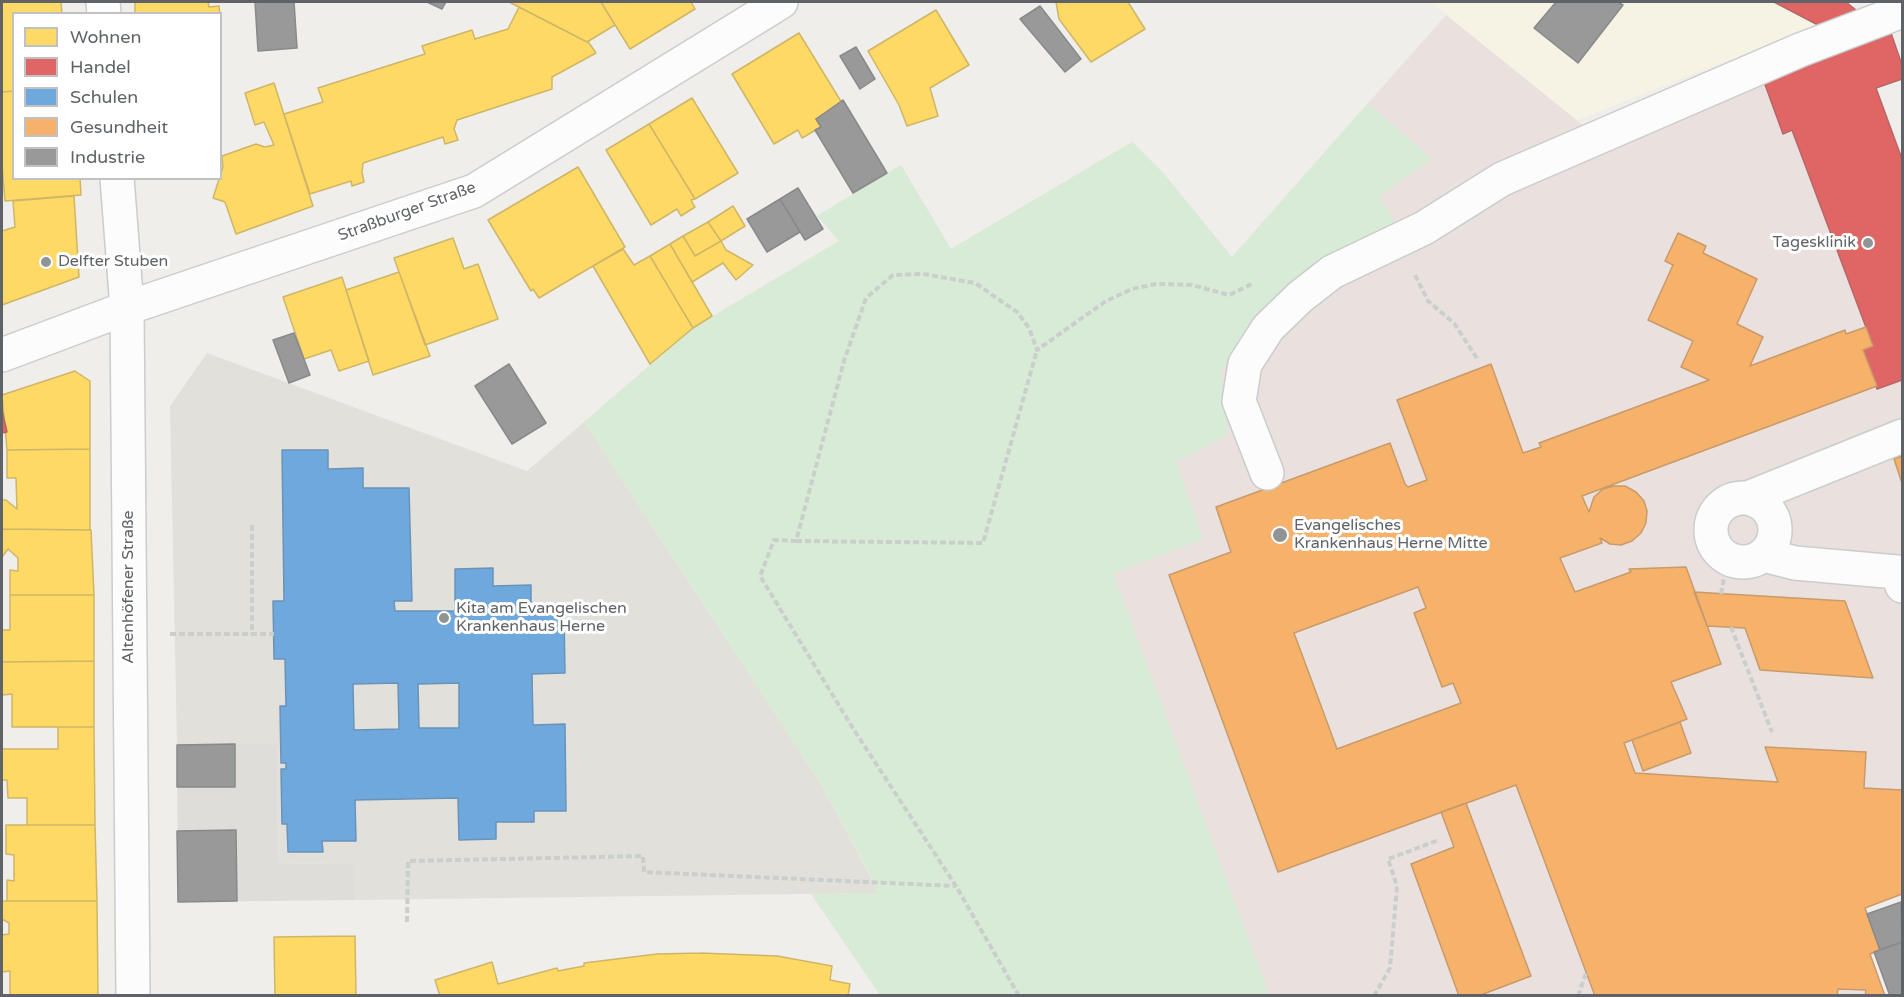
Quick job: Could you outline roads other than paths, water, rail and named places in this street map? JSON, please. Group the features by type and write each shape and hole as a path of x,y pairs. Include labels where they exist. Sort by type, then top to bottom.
{"street":[{"name":"Straßburger Straße","path":"2,354 127,308 474,191 781,2"},
{"path":"1267,473 1239,401 1245,364 1268,328 1300,297 1332,272 1424,228 1511,175 1800,50 1902,11"},
{"name":"Altenhöfener Straße","path":"117,180 127,308 133,996"},
{"path":"1748,498 1902,436"},
{"path":"1735,498 1748,498 1760,502 1769,510 1775,522 1776,534 1764,555 1752,561 1740,562 1727,558 1718,550 1712,539 1711,526 1715,514 1724,504 1735,498"},
{"path":"1764,555 1795,563 1897,572 1902,586"}],"place":[{"name":"Tagesklinik","path":"1868,243"},
{"name":"Delfter Stuben","path":"46,262"},
{"name":"Evangelisches Krankenhaus Herne Mitte","path":"1280,535"},
{"name":"Kita am Evangelischen Krankenhaus Herne","path":"444,618"}]}
